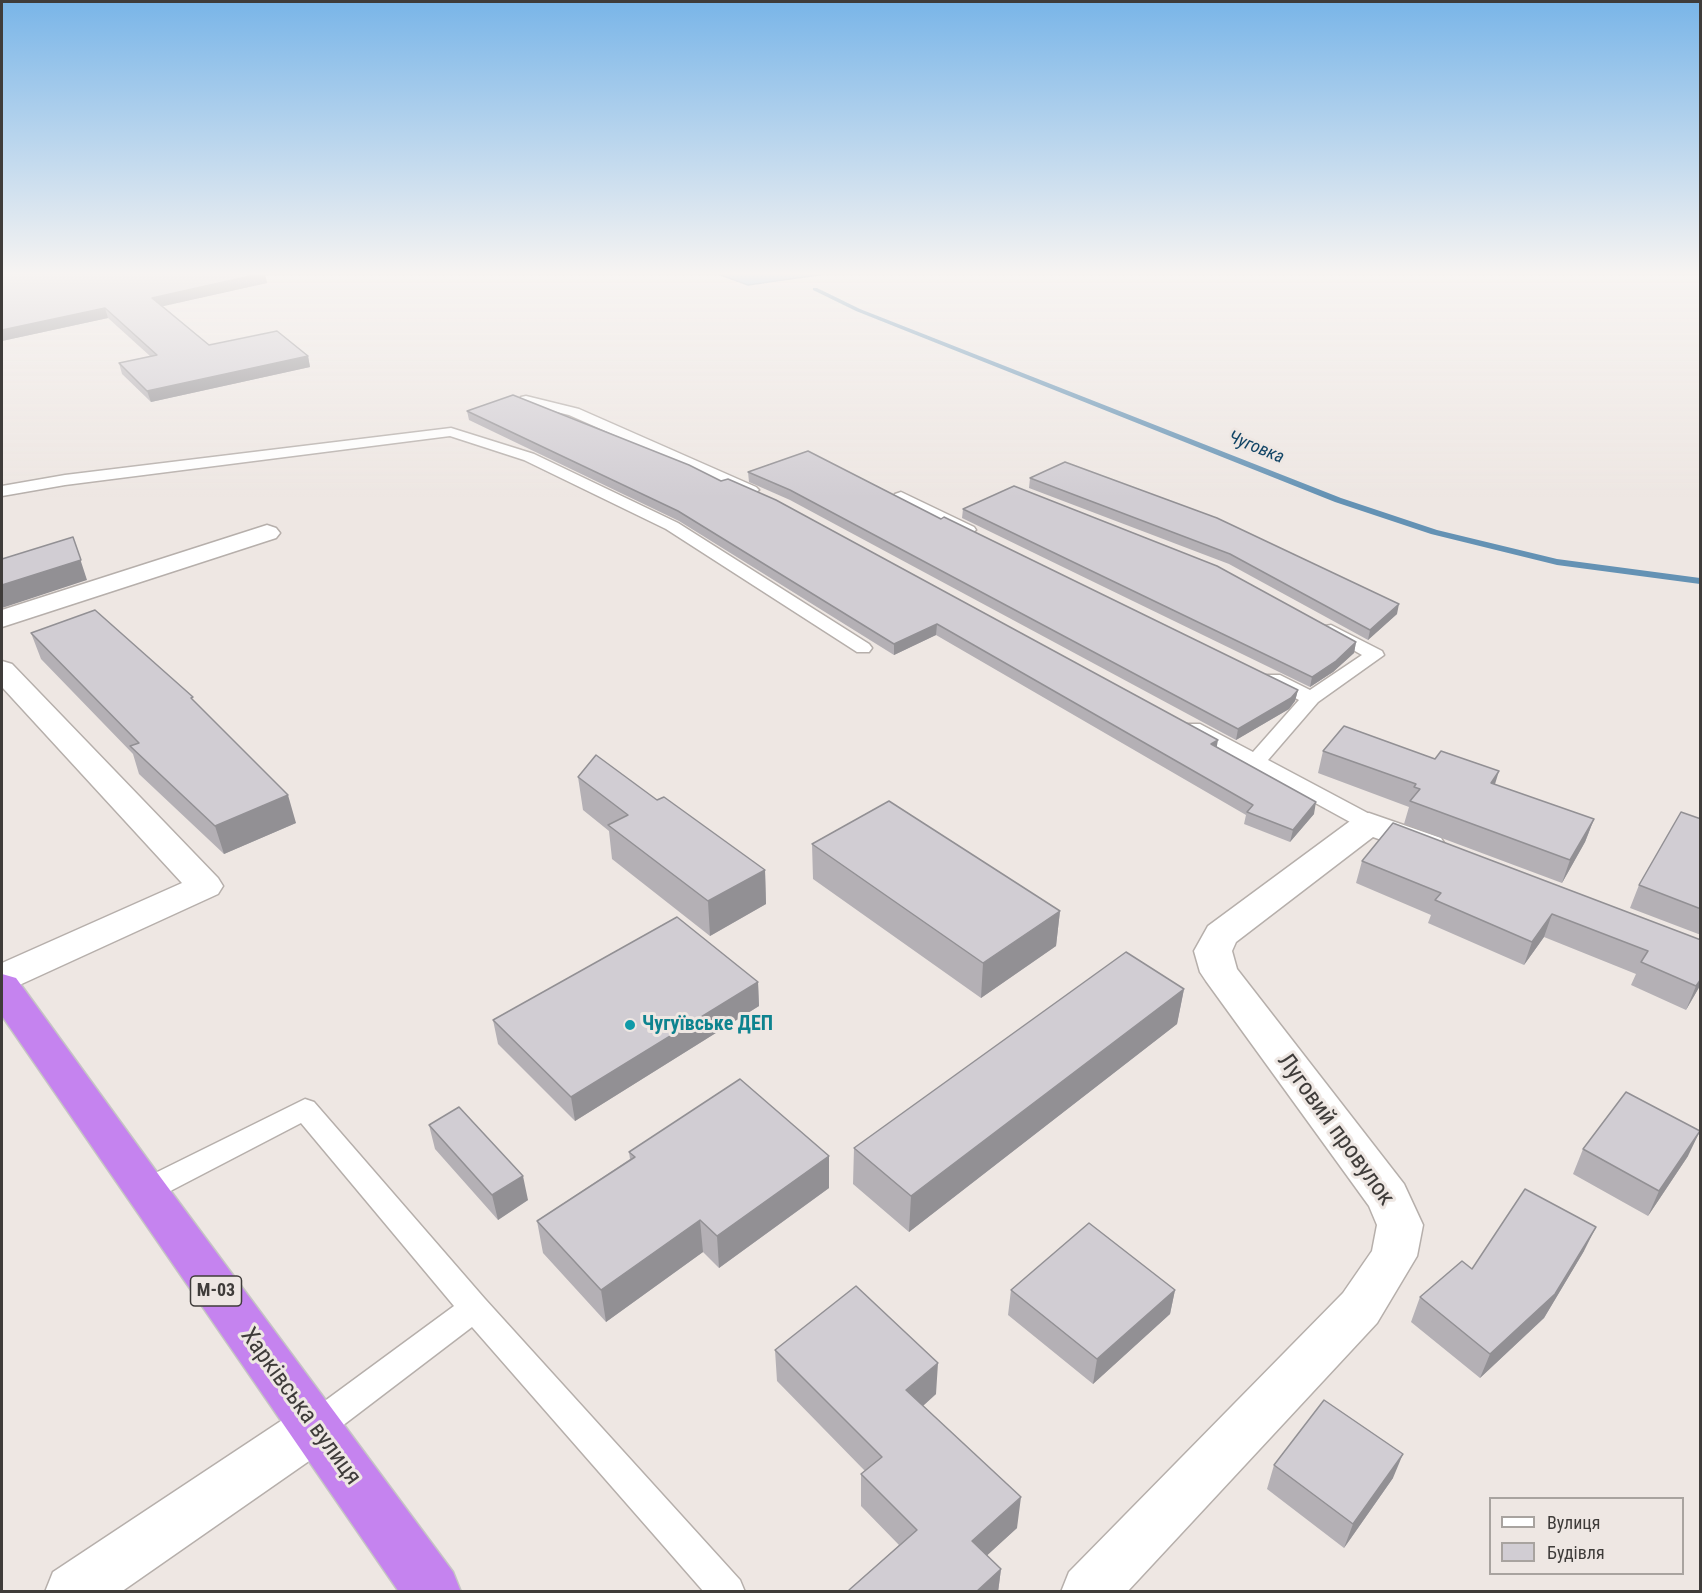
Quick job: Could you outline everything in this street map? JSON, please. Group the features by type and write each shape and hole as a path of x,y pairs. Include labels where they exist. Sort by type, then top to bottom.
{"highway":[{"name":"Харківська вулиця","path":"2,987 145,1191 433,1592"}],"street":[{"path":"2,618 267,533"},
{"path":"2,670 205,886 2,978"},
{"path":"1369,823 1458,857"},
{"name":"Луговий провулок","path":"1089,1592 1360,1308 1394,1256 1401,1225 1388,1197 1219,972 1213,951 1221,935 1369,823"},
{"path":"73,1592 314,1428"}],"lane":[{"path":"526,400 574,412 762,495"},
{"path":"2,491 65,480 451,432 529,457 672,526 863,648"},
{"path":"901,497 985,538"},
{"path":"1256,762 1311,698 1375,655 1314,621"},
{"path":"1258,672 1311,698"},
{"path":"1182,722 1369,823"},
{"path":"145,1191 305,1109 474,1308 728,1592"},
{"path":"314,1428 474,1308"}],"building":[{"path":"150,348 299,348 308,356 147,391 119,363 157,355"},
{"path":"513,395 689,465 721,481 728,479 776,500 1218,740 1211,744 1316,802 1293,830 1247,812 1253,805 937,624 894,644 678,511 467,411"},
{"path":"808,451 941,519 944,517 1298,690 1291,698 1238,729 790,490 748,472"},
{"path":"1065,462 1217,518 1399,604 1370,630 1230,554 1030,478"},
{"path":"1014,486 1217,566 1356,642 1336,661 1312,677 963,509"},
{"path":"73,537 81,560 2,585 2,559"},
{"path":"95,610 193,697 191,698 288,795 215,826 130,746 139,743 31,633"},
{"path":"1344,726 1435,759 1441,751 1499,771 1491,783 1594,819 1570,860 1410,801 1420,789 1414,787 1416,784 1323,751"},
{"path":"596,755 657,800 664,797 765,870 708,901 608,825 628,815 578,777"},
{"path":"889,801 1060,911 983,963 812,844"},
{"path":"1681,812 1701,819 1701,909 1639,885"},
{"path":"1393,823 1701,940 1701,979 1696,986 1641,962 1648,951 1552,914 1532,942 1435,900 1441,893 1362,861"},
{"name":"Чугуївське ДЕП","path":"677,917 758,982 571,1097 493,1020"},
{"path":"1126,952 1184,989 911,1196 854,1148"},
{"path":"740,1079 829,1156 717,1236 700,1220 601,1290 537,1221 635,1157 629,1152"},
{"path":"1626,1092 1700,1131 1659,1191 1583,1149"},
{"path":"459,1107 523,1176 492,1195 429,1125"},
{"path":"1525,1189 1596,1227 1555,1294 1490,1354 1420,1297 1462,1261 1472,1269"},
{"path":"1089,1223 1175,1290 1097,1359 1011,1290"},
{"path":"856,1286 938,1363 906,1390 1021,1497 972,1541 1001,1569 976,1592 850,1592 849,1590 917,1530 861,1474 882,1457 775,1350"},
{"path":"1324,1400 1403,1454 1353,1524 1274,1465"}],"waterway":[{"name":"Чуговка","path":"955,348 1338,500 1434,532 1557,562 1700,581"}],"place":[{"name":"Чугуївське ДЕП","path":"630,1025"}]}
